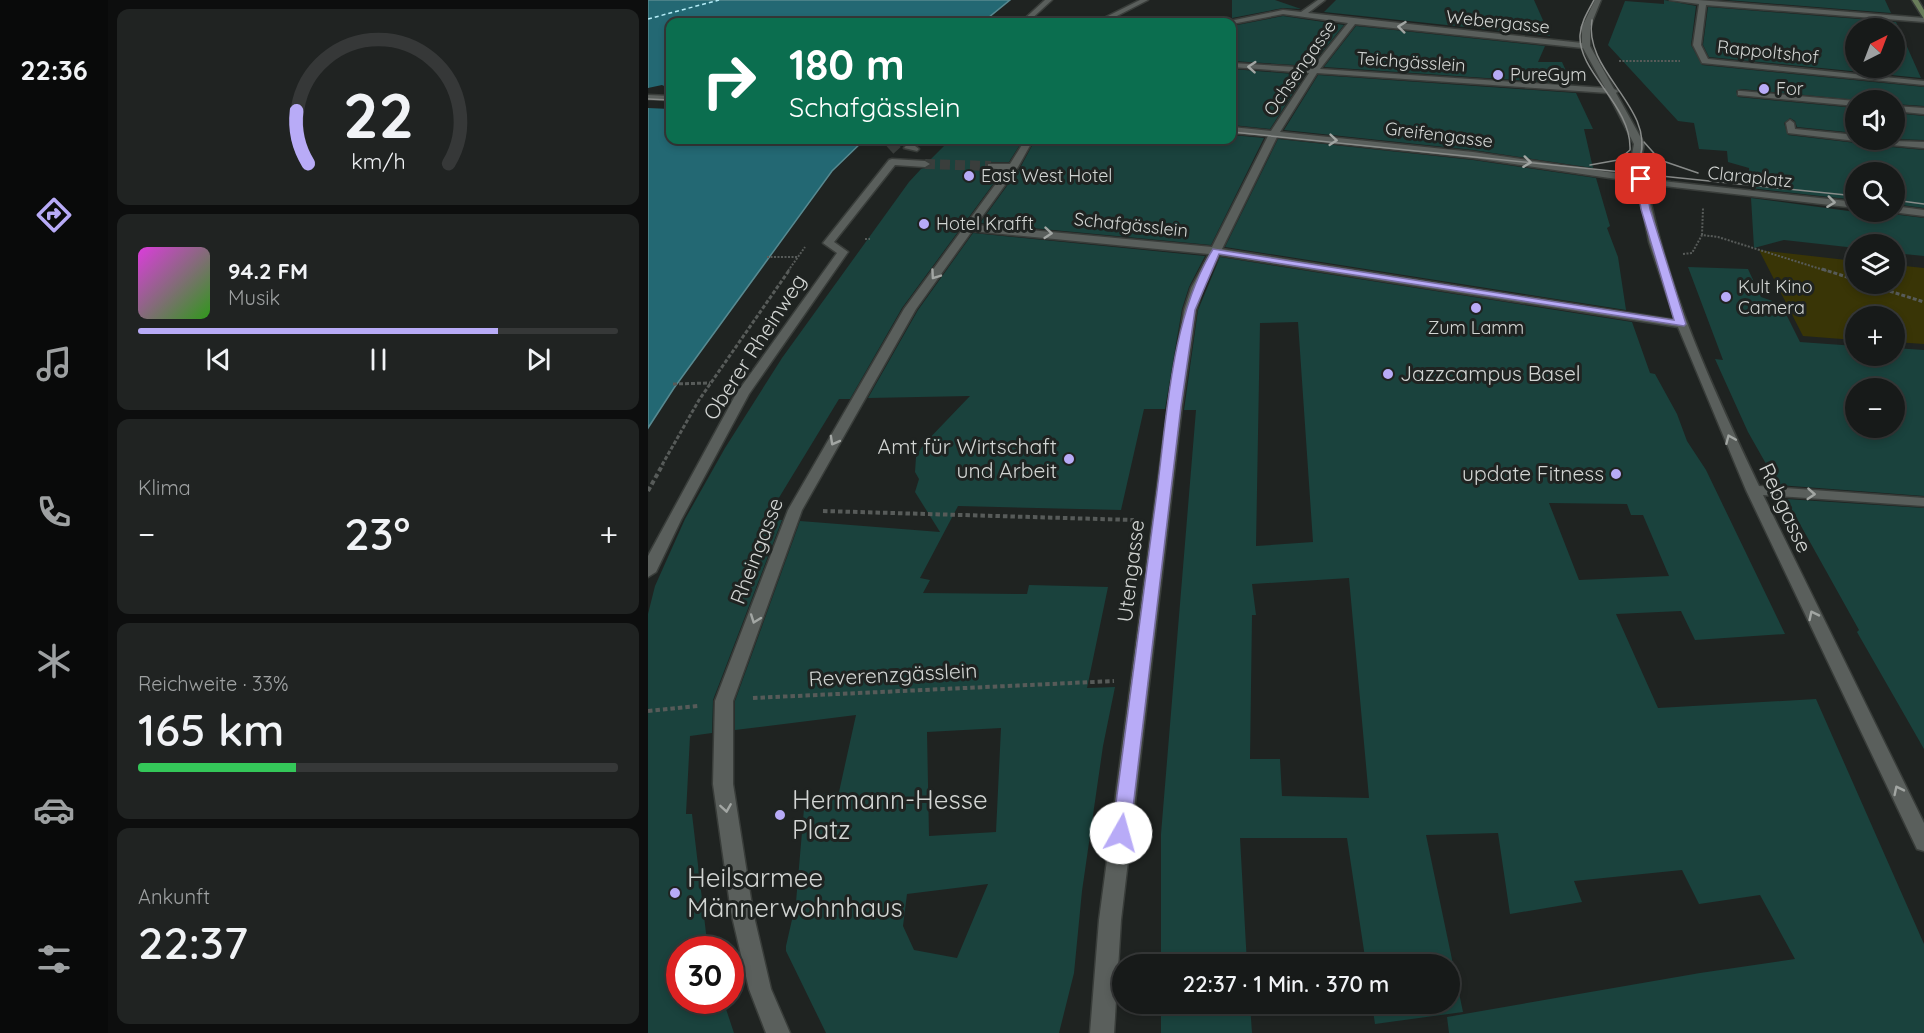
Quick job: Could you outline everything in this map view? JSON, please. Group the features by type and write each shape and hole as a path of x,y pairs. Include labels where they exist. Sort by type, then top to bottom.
{"street":[{"path":"1029,18 1049,0"},
{"path":"1108,18 1146,0"},
{"path":"1303,14 1323,0"},
{"path":"1598,0 1586,27 1586,46 1614,91"},
{"path":"1673,0 1924,18"},
{"path":"1915,0 1924,18"},
{"name":"Rappoltshof","path":"1703,3 1697,45 1705,61 1924,83"},
{"name":"Webergasse","path":"1236,21 1283,12 1586,46"},
{"name":"Ochsengasse","path":"1275,134 1314,71 1353,21"},
{"name":"Teichgässlein","path":"1236,65 1614,91"},
{"name":"Rebgasse","path":"1614,91 1639,144 1634,175 1641,179 1645,209 1680,324 1753,490 1924,843"},
{"path":"1741,93 1788,100 1845,103"},
{"path":"648,97 666,98"},
{"path":"1905,109 1924,111"},
{"path":"1790,123 1791,131 1845,137"},
{"name":"Greifengasse","path":"1236,130 1496,158 1641,179"},
{"name":"Utengasse","path":"1102,1033 1110,920 1190,310 1197,288 1275,134"},
{"path":"1905,143 1924,145"},
{"name":"Rheingasse","path":"778,1033 760,989 742,912 723,784 724,702 795,510 910,309 1013,167 1027,144"},
{"name":"Oberer Rheinweg","path":"648,572 673,520 742,394 843,252 828,243 891,156 926,164"},
{"path":"991,166 1013,167"},
{"name":"Claraplatz","path":"1641,179 1704,189 1845,204"},
{"path":"1905,210 1924,213"},
{"name":"Schafgässlein","path":"968,227 1216,251 1680,324"},
{"path":"1753,490 1924,502"}],"path":[{"path":"1594,61 1705,61"},
{"path":"1659,255 1692,253 1702,235 1703,201"},
{"path":"1702,235 1718,237 1772,252 1845,276"},
{"path":"648,491 710,383 812,238"},
{"path":"865,239 870,239"},
{"path":"767,257 797,258"},
{"path":"1899,294 1924,302"},
{"path":"673,384 710,383"},
{"path":"795,510 1161,521"},
{"name":"Reverenzgässlein","path":"648,711 724,702 1140,680"}],"shaded area":[{"path":"1759,250 1845,260 1845,294 1905,294 1905,266 1924,268 1924,344 1905,343 1905,306 1845,306 1845,339 1803,336"}],"water":[{"path":"648,0 1010,0 988,18 666,18 666,144 860,144 832,171 674,388 648,428"}],"pier":[{"path":"662,85 666,87 666,109 648,108 648,88"}],"building":[{"path":"1232,0 1275,0 1301,9 1283,8 1232,18"},
{"path":"1336,0 1534,0 1550,36 1324,12"},
{"path":"1664,0 1696,6 1691,45 1702,65 1924,87 1924,106 1905,105 1905,90 1845,90 1845,99 1741,89 1736,91 1738,97 1845,107 1845,132 1797,127 1795,121 1790,118 1784,123 1788,135 1845,142 1845,150 1924,150 1924,208 1905,205 1905,162 1845,162 1845,199 1750,188 1749,168 1728,162 1727,151 1699,149 1694,123 1678,121 1608,45 1625,1 1664,4"},
{"path":"1726,0 1885,0 1891,13"},
{"path":"1708,7 1846,18 1845,70 1709,57 1703,45"},
{"path":"1283,16 1344,25 1311,66 1236,61 1236,25"},
{"path":"1356,26 1545,46 1538,62 1562,62 1572,84 1324,67"},
{"path":"1905,42 1921,78 1905,76"},
{"path":"1236,69 1305,75 1270,129 1236,125"},
{"path":"1318,75 1576,93 1593,129 1584,129 1593,168 1473,150 1284,130"},
{"path":"1905,114 1924,116 1924,140 1905,139"},
{"path":"1236,135 1264,138 1211,245 980,223 1020,168 1033,144 1236,144"},
{"path":"1278,139 1473,160 1596,178 1610,226 1607,228 1618,257 1626,310 1225,247"},
{"path":"946,144 1020,144 1009,162 986,162 986,170 1002,172 902,308 850,399 839,399 766,519 782,520 713,700 712,733 690,736 686,814 692,814 706,936 666,936 666,1014 728,1014 734,1033 648,1033 648,614 655,586 685,519 725,448 782,358 909,182 921,169 931,166 929,161"},
{"path":"1751,198 1845,211 1845,222 1905,222 1905,216 1924,218 1924,256 1905,254 1905,234 1845,234 1845,247 1784,240 1754,248"},
{"path":"973,233 1205,256 1189,287 1182,309 1165,409 1144,409 1121,510 958,506 920,578 930,580 923,593 1027,594 1029,585 1108,587 1087,688 1115,687 1103,746 1082,891 1074,973 1059,1033 826,1033 786,951 786,946 796,902 805,797 839,792 856,715 735,730 735,701 800,521 940,532 915,492 919,479 915,472 916,457 923,445 970,396 868,398 918,310","holes":["1001,728 996,832 929,836 927,732","988,884 957,958 914,950 903,926 907,894"]},
{"path":"1220,257 1632,322 1650,373 1655,374 1677,414 1687,441 1706,470 1785,634 1695,640 1681,611 1616,614 1658,708 1816,699 1924,944 1924,1033 1449,1033 1447,1017 1700,973 1795,959 1760,895 1699,904 1682,870 1574,881 1582,902 1510,914 1498,833 1426,835 1451,954 1364,954 1347,838 1240,838 1246,954 1161,954 1161,834 1196,410 1184,410 1198,310","holes":["1298,322 1313,542 1256,546 1260,323","1549,503 1627,504 1631,515 1643,515 1669,576 1579,580","1349,578 1369,798 1282,796 1280,759 1250,759 1252,615 1256,615 1252,584"]},
{"path":"1688,267 1748,269 1761,297 1781,304 1800,342 1845,345 1845,366 1905,366 1905,349 1924,350 1924,496 1778,485 1748,432 1715,359 1723,360"},
{"path":"1786,499 1924,508 1924,749 1857,632 1859,630"},
{"path":"1161,1014 1251,1014 1252,1033 1161,1033"},
{"path":"1374,1014 1448,1014 1375,1024"}],"ferry route":[{"path":"648,19 719,0"}],"tunnel":[{"path":"890,150 897,144"},
{"path":"925,164 991,166"}],"tram line":[{"path":"1590,165 1618,160 1630,150 1623,118 1587,63 1582,49 1580,35 1582,26 1594,0"},
{"path":"1592,20 1592,39 1598,56 1638,122 1642,140 1640,158 1621,166"},
{"path":"648,99 666,100"},
{"path":"1236,132 1845,195"},
{"path":"1644,142 1660,160 1698,173"},
{"path":"1905,201 1924,204"}],"place":[{"name":"PureGym","path":"1498,75"},
{"name":"For","path":"1764,89"},
{"name":"East West Hotel","path":"969,176"},
{"name":"Hotel Krafft","path":"924,224"},
{"name":"Kult Kino Camera","path":"1726,297"},
{"name":"Zum Lamm","path":"1476,308"},
{"name":"Jazzcampus Basel","path":"1388,374"},
{"name":"Amt für Wirtschaft und Arbeit","path":"1069,459"},
{"name":"update Fitness","path":"1616,474"},
{"name":"Hermann-Hesse Platz","path":"780,815"},
{"name":"Heilsarmee Männerwohnhaus","path":"675,893"}],"route":[{"path":"1121,833 1175,406 1190,310 1197,288 1216,251 1680,324 1645,209 1641,179"}]}
